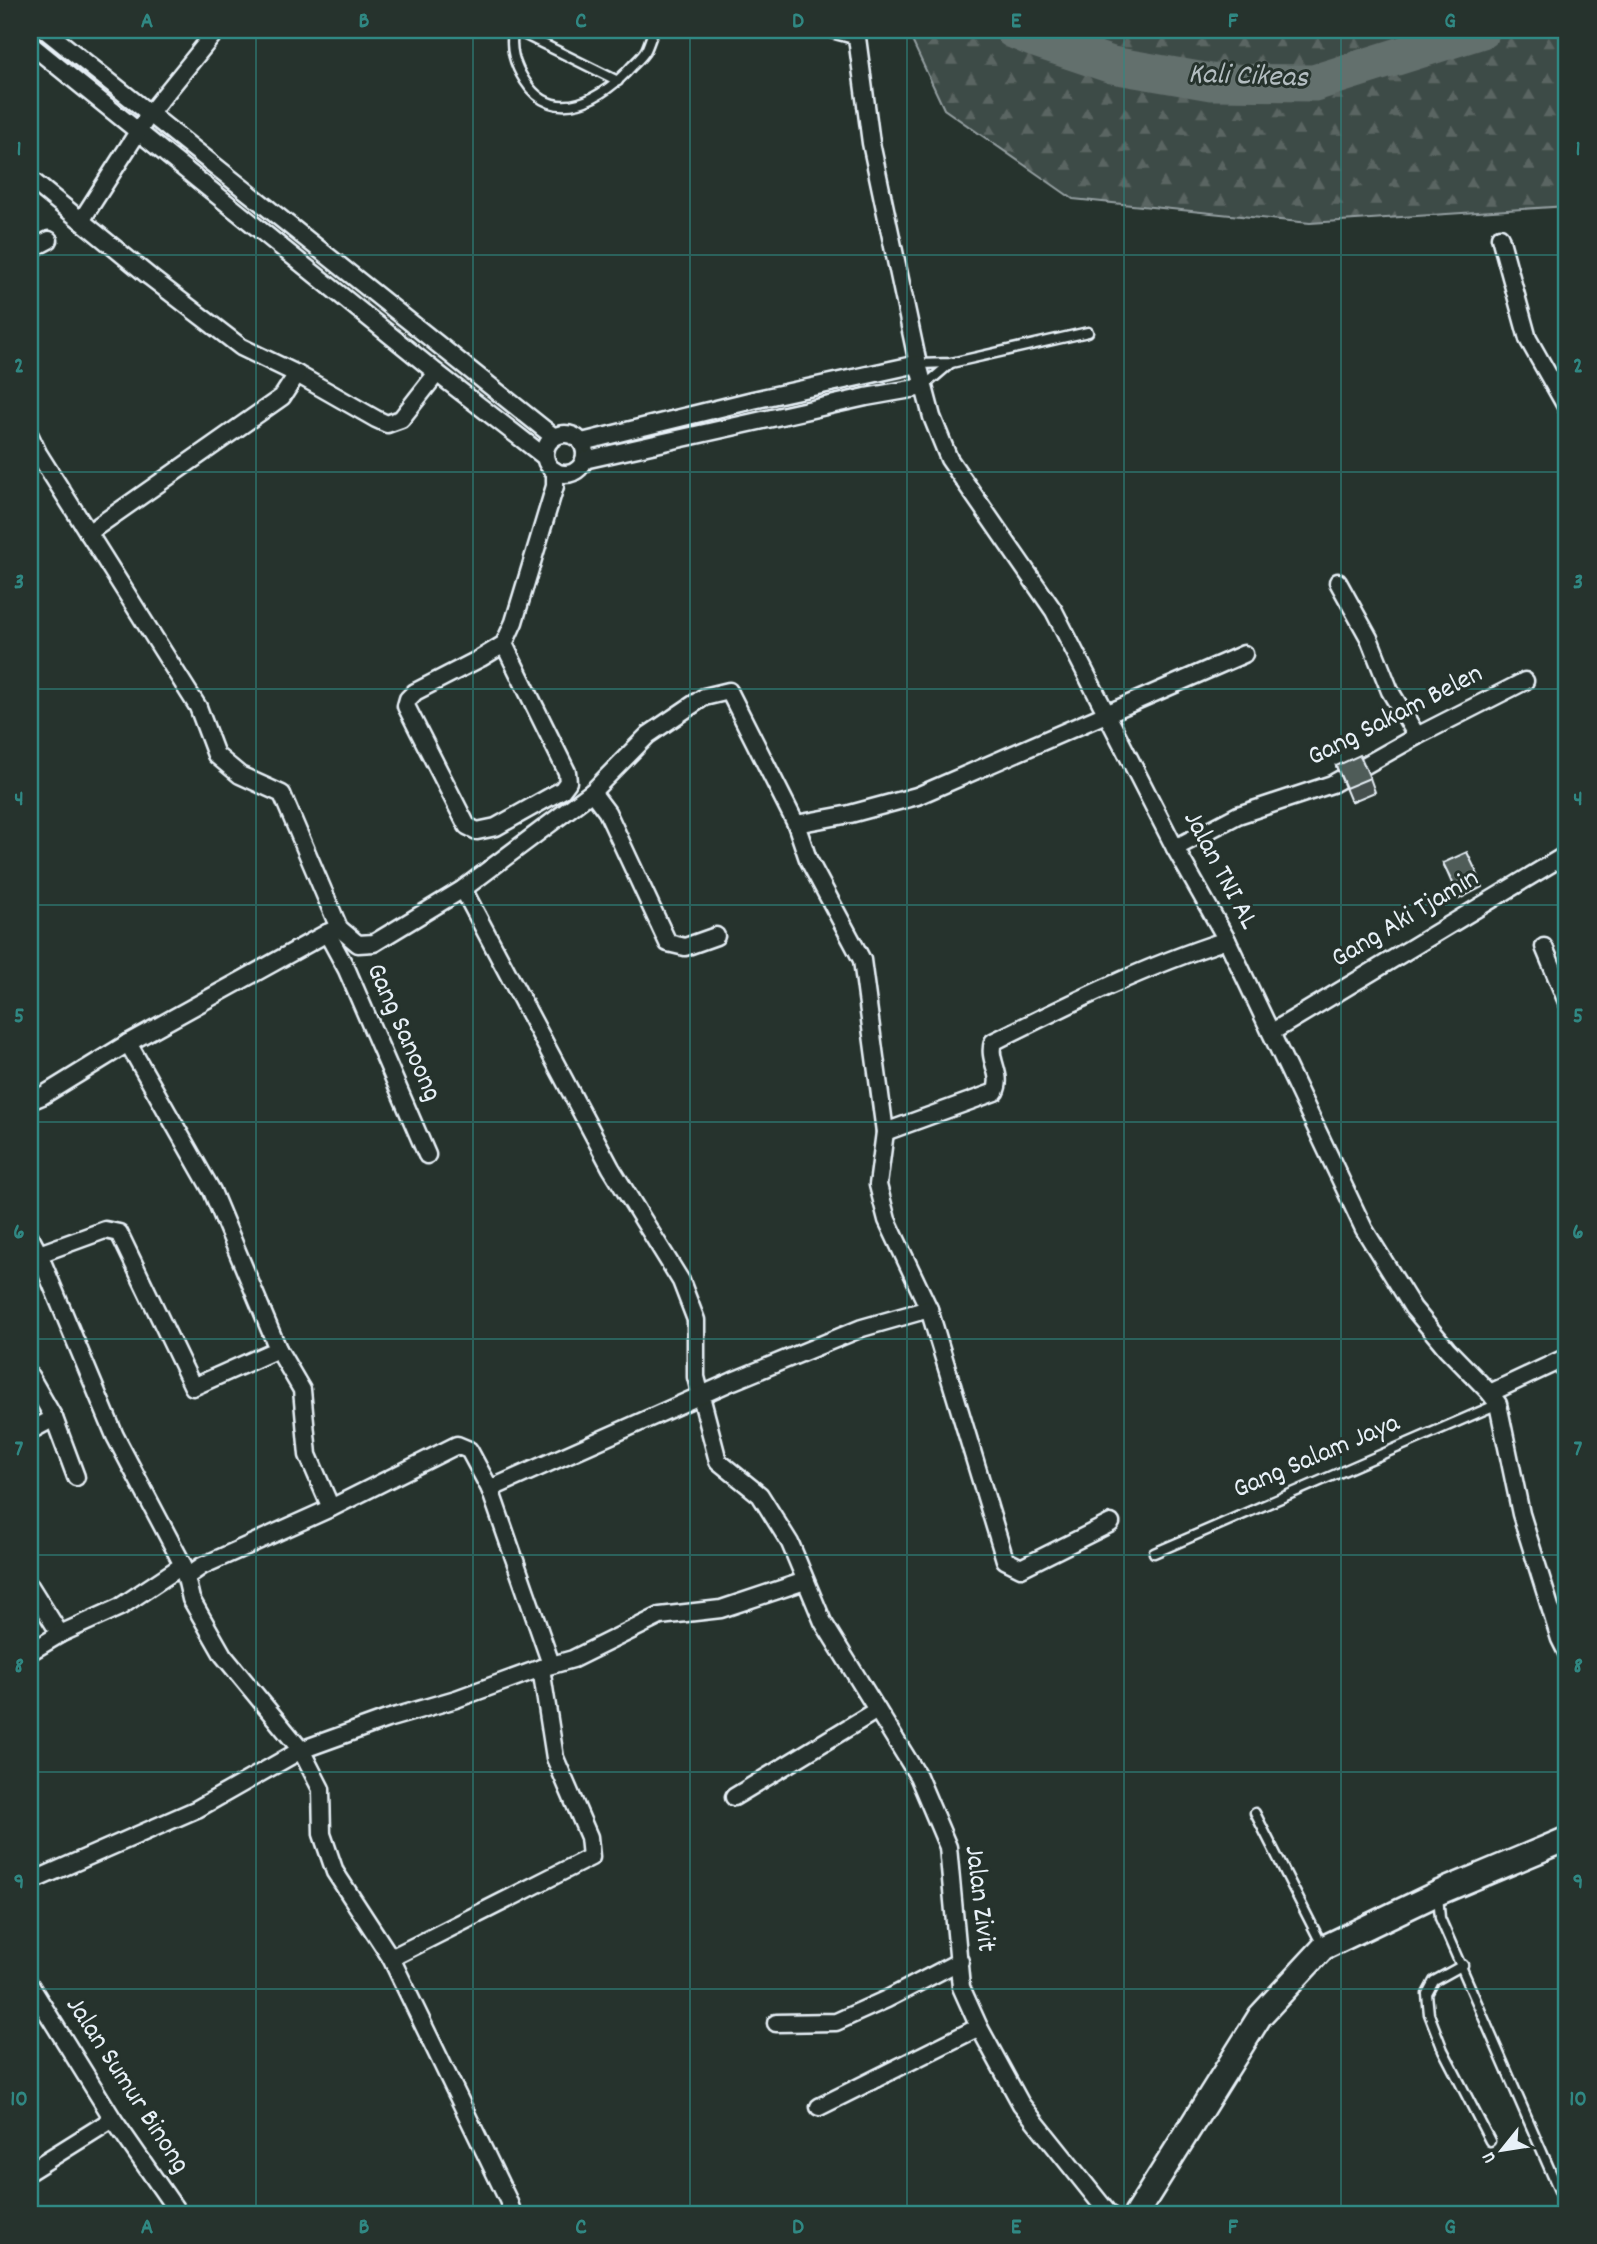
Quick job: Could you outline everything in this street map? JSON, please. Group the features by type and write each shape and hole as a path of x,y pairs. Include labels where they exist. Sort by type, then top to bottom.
{"main road":[{"path":"1136,2214 1260,2016 1323,1948 1438,1893 1567,1839"}],"street":[{"path":"45,30 554,437"},
{"path":"81,221 150,113 217,30"},
{"name":"Jalan TNI AL","path":"856,35 871,142 923,387 949,459 1054,611 1175,848 1227,940 1364,1229 1413,1308 1447,1349 1494,1398"},
{"path":"30,44 545,457"},
{"path":"30,179 149,277 241,346 387,424 401,419 437,373"},
{"path":"1500,237 1528,339 1567,408"},
{"path":"30,250 49,240"},
{"path":"582,442 753,400 918,364"},
{"path":"88,533 282,397 297,374"},
{"path":"584,460 866,397 923,387"},
{"path":"753,400 756,422"},
{"path":"566,434 575,436 582,442 584,460 573,472 558,477 548,466 545,448 554,437 566,434"},
{"name":"Gang Sanoong","path":"30,436 34,454 88,533 198,707 216,755 240,775 282,794 352,981 427,1155"},
{"path":"504,644 566,772 568,782 562,790 496,827 477,831 467,827 406,706 408,699 415,692 504,644 514,622 558,477"},
{"path":"1338,582 1369,638 1390,691 1417,736"},
{"path":"796,824 850,814 916,796 1244,654"},
{"name":"Gang Sakam Belen","path":"1175,848 1238,815 1332,784 1417,736 1525,681"},
{"path":"30,1101 128,1043 333,930 358,944 374,943 463,889 592,792 648,735 704,697 729,691 796,824 808,859 862,960 885,1132 878,1185 887,1220 929,1309 1005,1560 1021,1569 1111,1522"},
{"path":"592,792 607,812 668,943 685,947 716,936"},
{"name":"Gang Aki Tjamin","path":"1272,1032 1567,853"},
{"name":"Jalan Zivit","path":"463,889 611,1168 681,1281 696,1320 696,1377 718,1461 760,1495 790,1543 822,1622 918,1776 948,1847 961,1987 979,2026 1021,2104 1109,2214"},
{"path":"885,1132 995,1092 999,1079 991,1054 993,1042 1118,981 1181,955 1227,940"},
{"path":"1544,947 1567,1002"},
{"path":"128,1043 212,1191 278,1349 302,1390 308,1455 331,1508"},
{"path":"39,1254 105,1230 119,1233 193,1387 278,1349"},
{"path":"30,1237 115,1436 185,1571 191,1599 223,1655 301,1750 321,1789 322,1834 335,1872 391,1958 513,2214"},
{"path":"489,1489 733,1381 862,1328 929,1309"},
{"path":"1567,1356 1494,1398 1521,1514 1560,1639 1567,1653"},
{"path":"30,1376 54,1418 76,1477"},
{"path":"30,1431 54,1418"},
{"path":"30,1652 185,1571 202,1566 331,1508 457,1445 469,1450 489,1489 546,1666 555,1758 589,1837 591,1857 391,1958"},
{"path":"30,1882 197,1809 301,1750 573,1658 660,1616 722,1609 805,1581"},
{"path":"30,1586 60,1634"},
{"path":"734,1797 877,1710"},
{"path":"776,2023 836,2022 960,1961"},
{"name":"Jalan Sumur Binong","path":"30,1985 113,2119 179,2214"},
{"path":"819,2107 979,2026"},
{"path":"30,2171 113,2119"}],"lane":[{"path":"618,81 514,30 510,45 517,69 530,89 549,104 564,105 584,103 618,81 645,51 654,30"},
{"path":"820,30 856,35"},
{"path":"918,364 951,363 1088,332"},
{"path":"923,387 951,363"},
{"name":"Gang Salam Jaya","path":"1154,1553 1494,1398"},
{"path":"1255,1812 1323,1948"},
{"path":"1438,1893 1440,1918 1463,1965 1567,2209"},
{"path":"1463,1965 1434,1981 1427,1994 1429,2014 1443,2050 1490,2141"}],"green space":[{"path":"907,30 1567,30 1567,206 1310,223 1073,199 944,109"}],"building":[{"path":"1360,755 1370,778 1346,788 1336,766"},
{"path":"1467,852 1477,873 1454,885 1443,863"}],"waterway":[{"name":"Kali Cikeas","path":"1013,30 1112,65 1211,82 1314,83 1482,30"}]}
